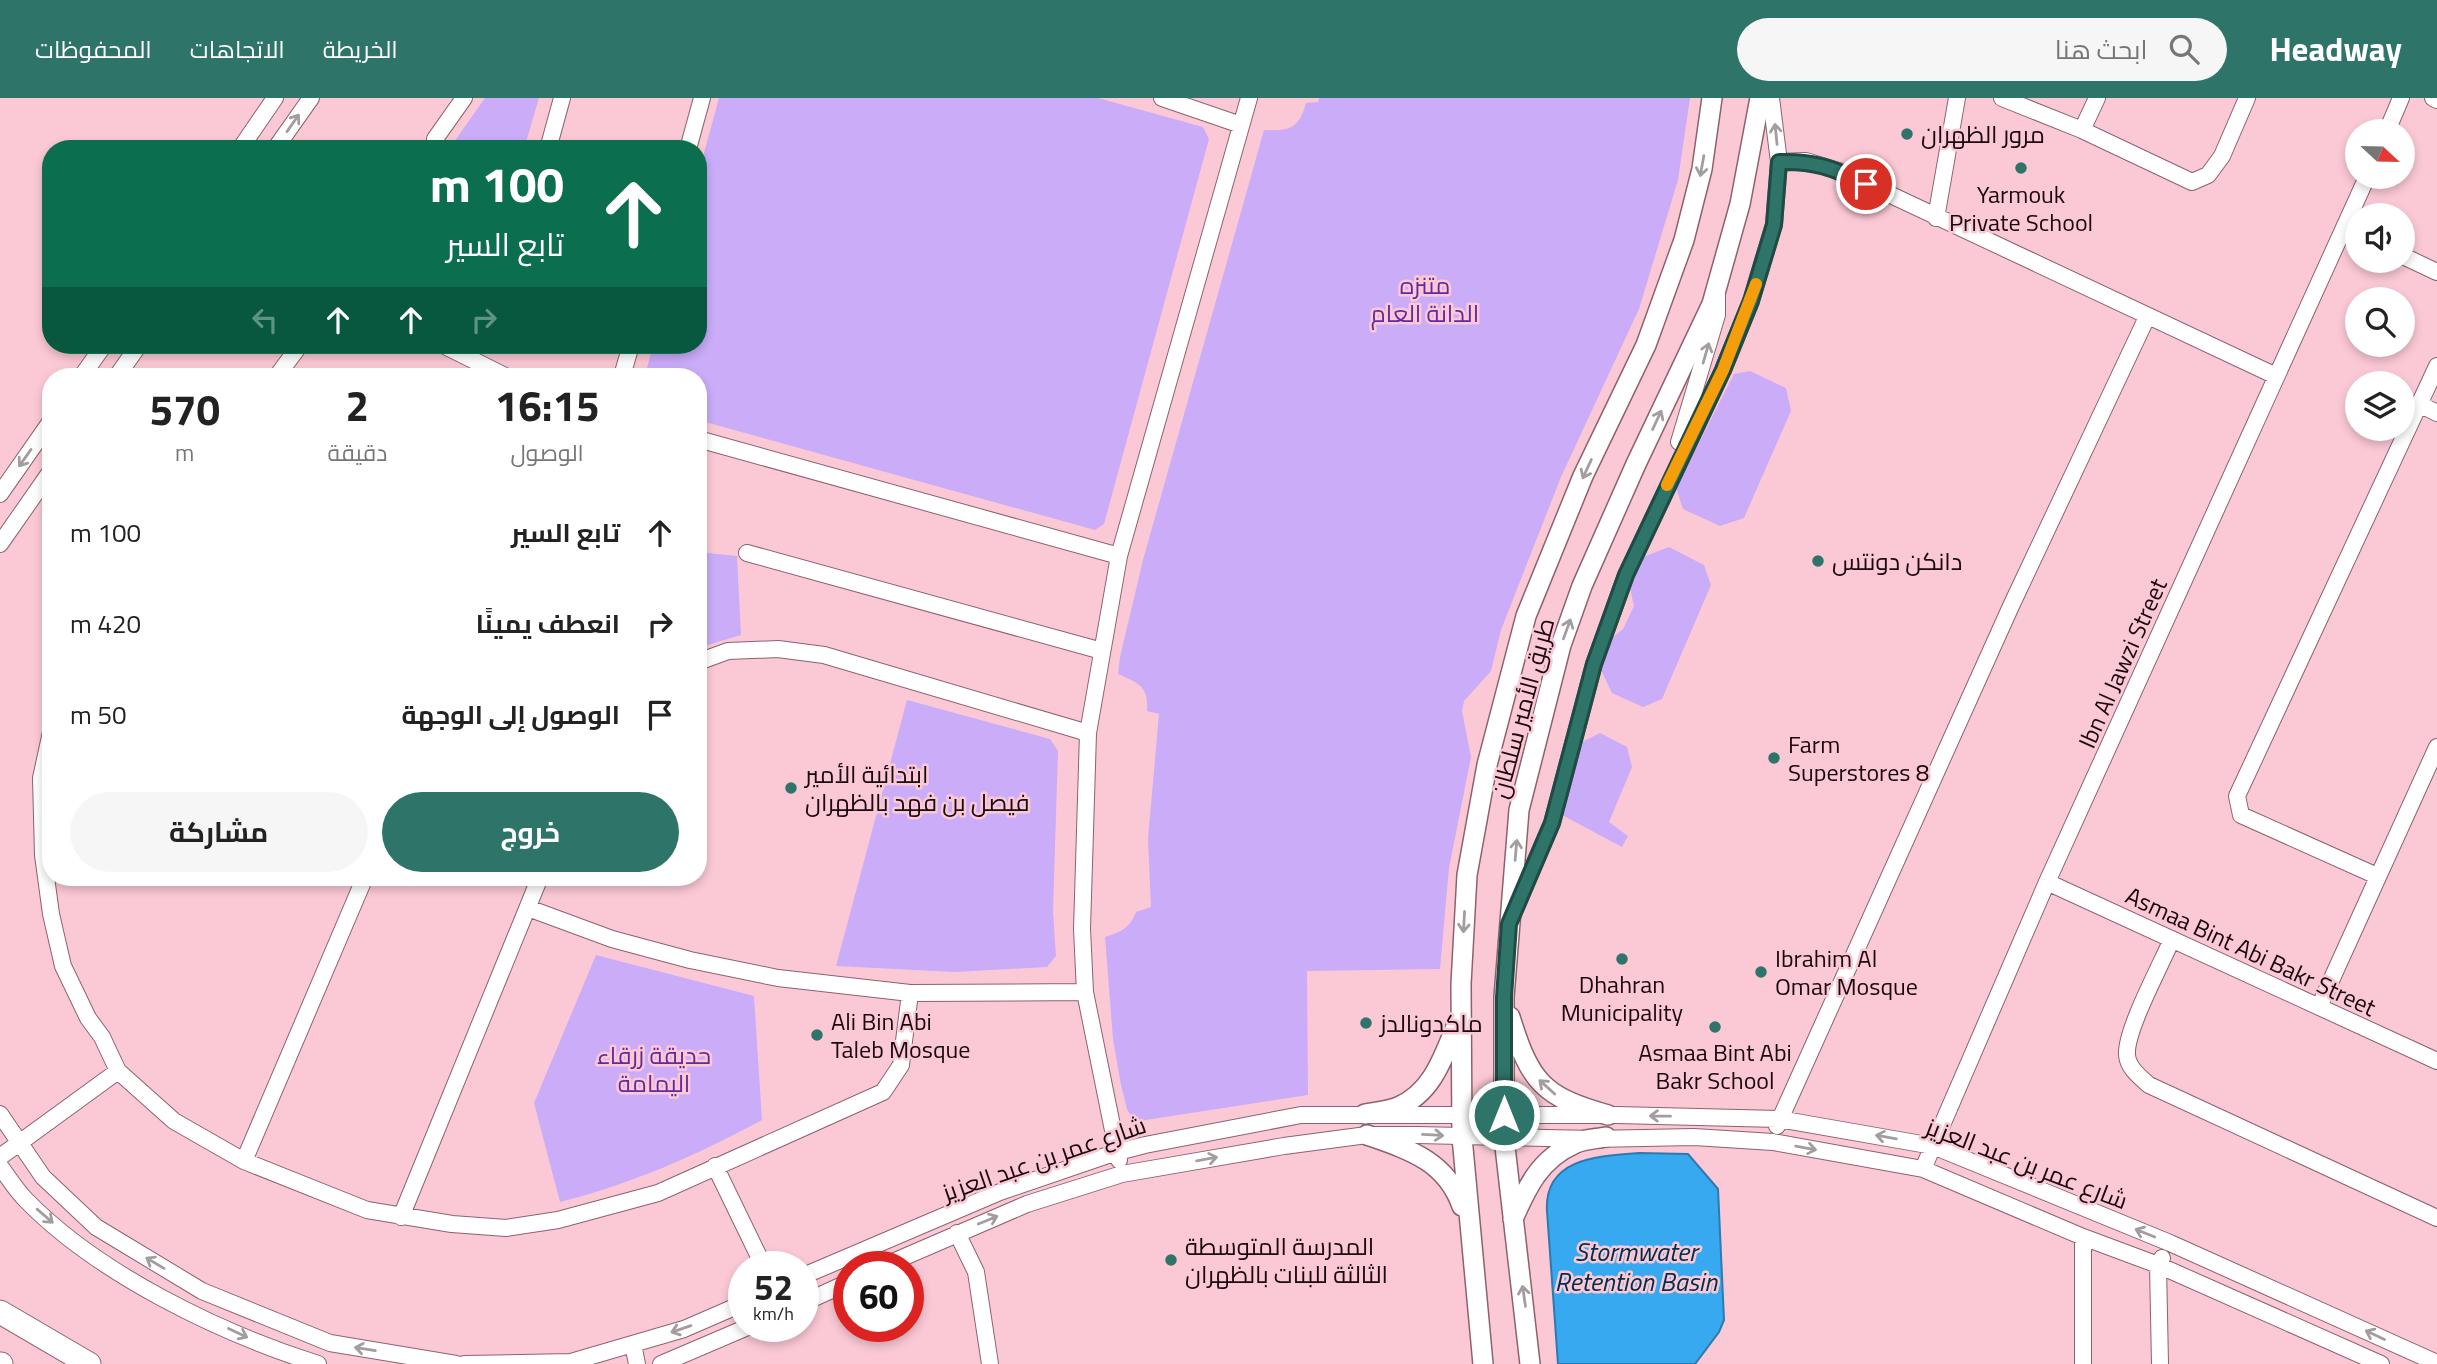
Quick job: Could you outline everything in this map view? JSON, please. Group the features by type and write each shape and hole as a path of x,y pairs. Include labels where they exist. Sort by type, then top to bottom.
{"highway":[{"path":"0,1312 89,1364"},
{"path":"0,1328 74,1364"}],"main road":[{"name":"طريق الأمير سلطان","path":"1483,1364 1462,1137 1461,1015 1467,875 1487,765 1527,616 1583,476 1647,345 1684,240 1702,169 1712,98"},
{"name":"طريق الأمير سلطان","path":"1530,1364 1504,1138 1504,997 1519,810 1562,645 1582,586 1712,304 1740,204 1760,98"},
{"path":"1504,997 1519,1047 1533,1074 1561,1099 1608,1115"},
{"path":"1365,1114 1399,1107 1425,1088 1436,1074 1461,1015"},
{"path":"1367,1135 1431,1161 1455,1188 1470,1228"},
{"path":"1513,1220 1529,1182 1546,1161 1575,1143 1606,1137"}],"street":[{"path":"246,140 275,98"},
{"path":"281,140 311,98"},
{"path":"435,140 464,98"},
{"path":"550,140 562,98"},
{"path":"690,140 702,98"},
{"path":"1162,98 1241,125"},
{"path":"1122,1174 1085,992 1082,929 1087,733 1119,556 1249,98"},
{"path":"1509,924 1552,823 1604,633 1626,575 1723,370 1751,301 1774,225 1779,162 1771,98"},
{"path":"1936,218 1957,98"},
{"path":"2002,98 2082,130 2192,182 2208,175 2222,156 2247,98"},
{"path":"2082,130 2097,98"},
{"path":"2392,119 2401,98"},
{"path":"1779,162 1806,161 1842,172 2276,376"},
{"name":"Ibn Al Jawzi Street","path":"1923,1170 2047,882 2276,376 2345,242"},
{"path":"2415,262 2437,272"},
{"path":"1665,488 1717,315 1718,285"},
{"path":"1773,1142 1779,1119 1899,859 2011,606 2147,317"},
{"path":"461,354 489,368"},
{"path":"2377,876 2241,816 2237,796 2437,366"},
{"path":"2419,404 2437,413"},
{"path":"0,494 42,434"},
{"path":"707,442 1119,556"},
{"path":"0,544 42,484"},
{"path":"747,553 1102,651"},
{"path":"707,659 728,651 778,649 824,655 1087,733"},
{"path":"2319,1007 2437,747"},
{"path":"42,773 42,816"},
{"name":"Asmaa Bint Abi Bakr Street","path":"2047,882 2437,1061"},
{"path":"47,886 63,966 88,1018 102,1037 118,1071 174,1121 244,1161 367,1210 452,1224 506,1228 558,1220 658,1193 883,1092 901,1065 910,993"},
{"path":"244,1161 361,886"},
{"path":"401,1216 537,886"},
{"path":"528,908 612,939 690,960 778,978 910,993 1085,992"},
{"path":"2172,939 2128,1037 2127,1058 2135,1073 2149,1084 2437,1217"},
{"path":"0,1157 118,1071"},
{"path":"0,1114 43,1177 96,1227 202,1292 330,1343 456,1364"},
{"name":"شارع عمر بن عبد العزيز","path":"819,1269 1000,1192 1117,1152 1301,1115 1608,1115 1779,1119 1933,1146 2170,1243 2437,1363"},
{"path":"917,1251 1027,1204 1122,1174 1284,1146 1367,1135 1593,1139 1694,1137 1773,1142 1923,1170 2083,1237 2158,1265 2381,1364"},
{"path":"0,1166 25,1199 80,1247 152,1293 276,1351 318,1364"},
{"path":"716,1166 756,1251"},
{"path":"957,1233 976,1272 990,1364"},
{"path":"2083,1237 2083,1364"},
{"path":"2160,1364 2158,1265 2170,1243"},
{"path":"464,1364 571,1362 684,1329 728,1310"},
{"path":"660,1364 728,1335"},
{"path":"633,1344 637,1364"}],"green space":[{"path":"485,98 539,98 527,140 455,140"},
{"path":"719,98 1098,98 1203,127 1209,139 1104,524 1095,530 707,422 707,368 647,368 651,354 707,354 707,142"},
{"name":"متنزه الدانة العام","path":"1319,98 1690,98 1678,180 1639,309 1561,477 1501,630 1491,671 1464,701 1462,711 1471,757 1449,868 1440,969 1307,971 1308,1095 1139,1121 1131,1116 1127,1109 1121,1085 1113,1039 1105,937 1124,929 1136,912 1151,907 1148,839 1159,714 1147,711 1146,696 1141,687 1118,674 1120,657 1143,560 1264,130 1292,127 1300,118 1306,103 1318,102"},
{"path":"1750,371 1786,388 1791,411 1744,518 1720,526 1683,509 1676,488 1734,374"},
{"path":"1669,547 1704,565 1711,585 1662,699 1643,707 1612,693 1600,668 1608,641 1623,629 1634,606 1629,584 1638,559"},
{"path":"707,553 737,556 741,635 707,645"},
{"path":"907,700 1050,739 1058,751 1053,912 1056,956 1047,967 955,972 836,966"},
{"path":"1600,733 1627,747 1632,767 1609,822 1628,836 1622,847 1562,815 1582,742"},
{"name":"حديقة زرقاء اليمامة","path":"596,955 754,996 762,1120 664,1167 613,1187 560,1202 534,1103"}],"water":[{"name":"Stormwater Retention Basin","path":"1639,1153 1688,1154 1718,1189 1724,1320 1719,1332 1695,1364 1558,1364 1548,1193 1555,1180 1577,1163 1592,1158"}],"slow traffic":[{"path":"1667,485 1723,370 1756,284"}],"place":[{"name":"مرور الظهران","path":"1907,134"},
{"name":"Yarmouk Private School","path":"2021,168"},
{"name":"دانكن دونتس","path":"1818,561"},
{"name":"Farm Superstores 8","path":"1774,758"},
{"name":"ابتدائية الأمير فيصل بن فهد بالظهران","path":"791,788"},
{"name":"Dhahran Municipality","path":"1622,959"},
{"name":"Ibrahim Al Omar Mosque","path":"1761,972"},
{"name":"ماكدونالدز","path":"1366,1023"},
{"name":"Asmaa Bint Abi Bakr School","path":"1715,1027"},
{"name":"Ali Bin Abi Taleb Mosque","path":"817,1035"},
{"name":"المدرسة المتوسطة الثالثة للبنات بالظهران","path":"1171,1260"}],"route":[{"path":"1504,1115 1504,997 1509,924 1552,823 1594,664 1626,575 1723,370 1751,301 1774,225 1779,162 1806,161 1842,172 1866,184"}]}
